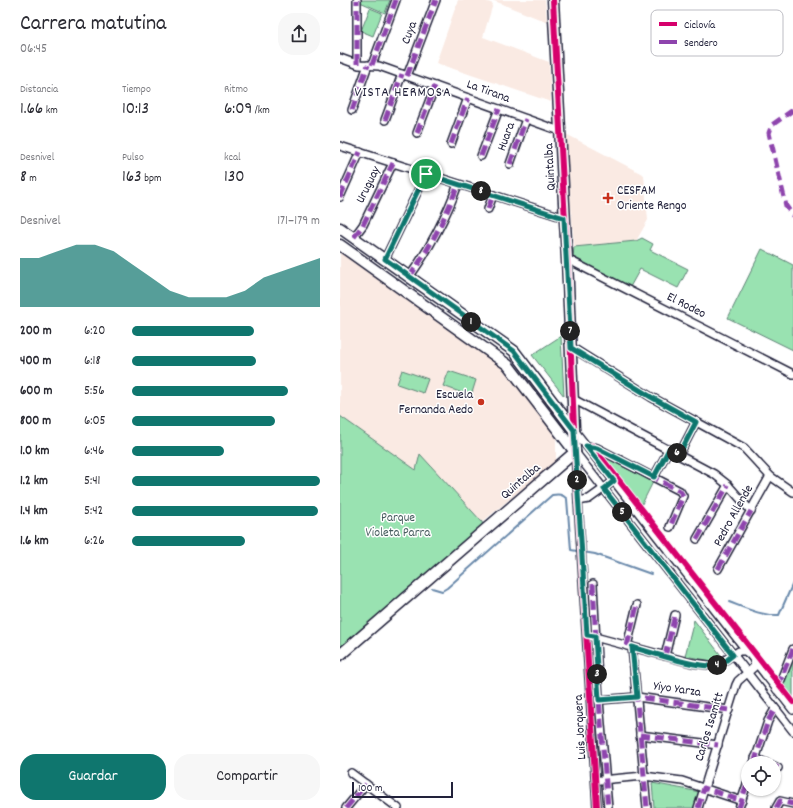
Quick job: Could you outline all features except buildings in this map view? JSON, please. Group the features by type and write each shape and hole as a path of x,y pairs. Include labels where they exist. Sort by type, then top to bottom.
{"street":[{"path":"357,0 357,64"},
{"path":"352,110 396,0"},
{"name":"Cuya","path":"385,120 436,0"},
{"name":"Quintalba","path":"340,655 575,452 567,259 552,0"},
{"name":"La Tirana","path":"340,58 357,64 370,65 405,75 560,131"},
{"path":"417,133 435,86"},
{"path":"451,144 468,98"},
{"path":"481,156 499,109"},
{"name":"Huara","path":"510,164 526,119"},
{"path":"340,146 564,218"},
{"path":"340,197 360,152"},
{"name":"Uruguay","path":"354,237 363,225 393,163"},
{"path":"377,271 385,259 426,174"},
{"path":"410,277 422,259 453,198 458,184"},
{"path":"488,209 493,195"},
{"path":"340,228 514,351 554,405 793,710"},
{"path":"340,245 464,332 508,365 793,731"},
{"name":"El Rodeo","path":"567,259 793,374"},
{"path":"464,332 471,321"},
{"path":"571,348 651,397 744,448 770,476 793,492"},
{"path":"554,405 570,402 573,398 669,449 714,474 728,485 751,511"},
{"path":"679,455 696,422"},
{"path":"586,446 597,448 680,491 683,496 670,527"},
{"path":"654,477 669,449"},
{"name":"Luis Jorquera","path":"575,452 597,808"},
{"name":"Pedro Allende","path":"718,569 770,476"},
{"path":"578,501 589,499 614,481"},
{"path":"697,539 728,485"},
{"path":"593,584 599,700 608,808"},
{"path":"637,605 630,646 637,697 647,808"},
{"path":"665,656 675,615"},
{"path":"587,635 692,663 716,666 742,651 749,654"},
{"path":"777,690 793,649"},
{"name":"Carlos Isamitt","path":"698,808 738,681 754,667 754,660"},
{"name":"Yiyo Yarza","path":"599,700 637,697 729,710"},
{"path":"757,756 768,721 775,709"},
{"path":"640,735 718,745"},
{"path":"351,773 398,808"},
{"path":"595,780 644,776 682,781 704,788 740,804"},
{"path":"346,808 366,784"},
{"path":"776,808 780,801 793,804"}],"shaded area":[{"path":"458,0 483,0 493,4 483,37 549,62 551,102 436,63"},
{"path":"492,0 545,0 547,22"},
{"name":"CESFAM Oriente Rengo","path":"566,134 644,175 648,220 636,241 574,247"},
{"path":"340,251 501,366 556,437 556,461 482,522 420,454 416,470 340,416"}],"green space":[{"path":"360,0 390,0 385,13 360,2"},
{"path":"370,8 382,13 373,36 361,31"},
{"path":"642,238 653,244 650,250 688,269 678,288 640,269 630,287 573,257 574,247 636,241"},
{"path":"762,249 793,265 793,350 728,318"},
{"path":"561,336 564,396 532,355"},
{"path":"402,370 428,379 423,393 397,384"},
{"path":"449,371 476,380 471,396 443,386"},
{"name":"Parque Violeta Parra","path":"340,416 416,470 420,454 482,522 483,527 340,654"},
{"path":"608,459 653,482 642,504 608,462"},
{"path":"694,620 720,654 720,656 712,661 685,656"},
{"path":"793,655 793,697 782,682"},
{"path":"652,783 700,792 695,808 654,808"}],"waterway":[{"path":"432,588 442,591 447,588 552,495 557,494 562,495 567,499 571,550 595,554 651,574"},
{"path":"729,602 759,613 779,615 793,583"}],"marked path":[{"path":"357,0 357,64"},
{"path":"372,65 396,0"},
{"path":"407,76 436,0"},
{"path":"352,110 368,65"},
{"path":"385,120 402,74"},
{"path":"417,133 435,86"},
{"path":"451,144 468,98"},
{"path":"481,156 499,109"},
{"path":"793,110 772,125 769,133 786,206 793,216"},
{"path":"510,164 526,119"},
{"path":"340,197 360,152"},
{"path":"354,237 363,225 393,163"},
{"path":"385,259 426,174"},
{"path":"409,277 437,232 458,184"},
{"path":"488,209 493,195"},
{"path":"679,455 696,422"},
{"path":"596,448 680,491 683,496 670,527"},
{"path":"654,477 669,449"},
{"path":"697,539 728,485"},
{"path":"718,569 751,511"},
{"path":"593,584 599,700 608,808"},
{"path":"627,646 637,605"},
{"path":"665,656 675,615"},
{"path":"632,647 647,808"},
{"path":"778,686 793,649"},
{"path":"599,700 637,697 729,710"},
{"path":"756,756 768,721 775,709"},
{"path":"640,735 718,745"},
{"path":"346,808 366,784"},
{"path":"698,808 704,788 742,801"},
{"path":"739,808 743,796"},
{"path":"776,808 780,801 793,804"}],"cycle path":[{"path":"553,0 567,259 575,452 597,808"},
{"path":"592,446 793,702"}],"place":[{"name":"CESFAM Oriente Rengo","path":"608,198"},
{"name":"Escuela Fernanda Aedo","path":"481,402"}],"district":[{"name":"VISTA HERMOSA","path":"403,93"}],"route":[{"path":"426,174 564,218 571,348 651,397 696,422 679,455 669,449 654,477 597,448 586,446 614,481 604,489 733,655 720,665 716,666 692,663 632,647 637,697 599,700 595,636 587,635 574,430 514,351 385,259 426,174"}]}
